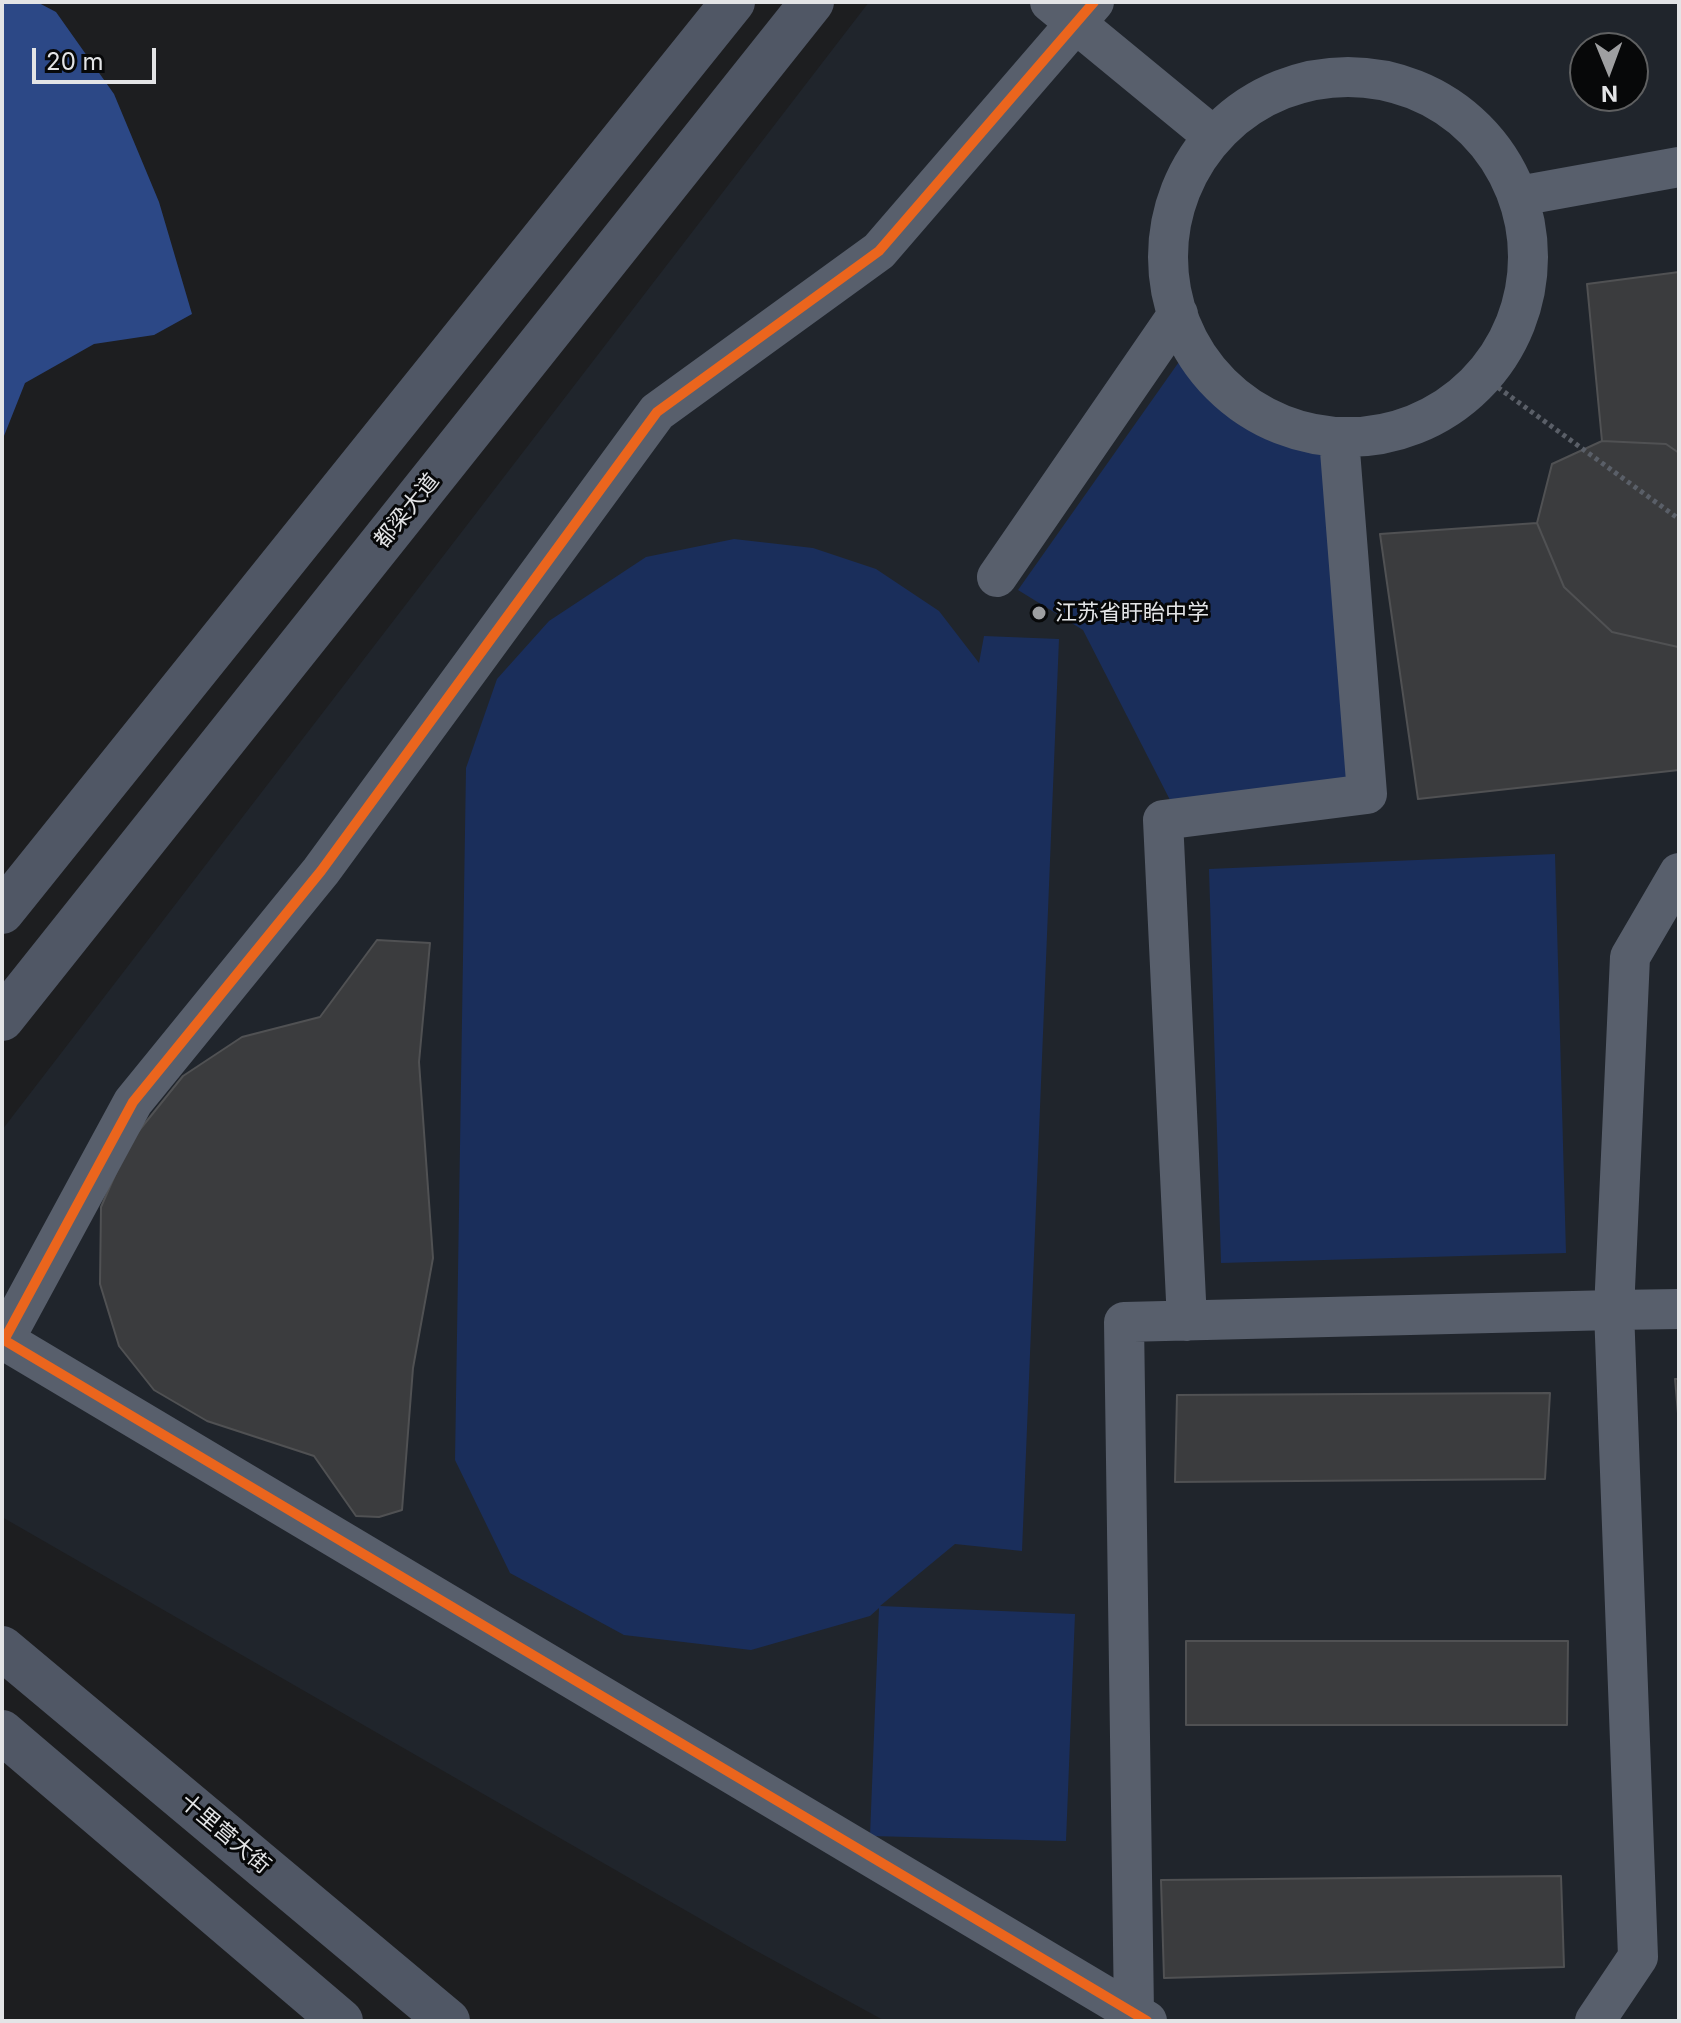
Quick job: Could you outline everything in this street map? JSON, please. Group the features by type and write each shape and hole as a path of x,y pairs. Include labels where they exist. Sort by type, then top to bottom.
{"main road":[{"path":"2,912 733,2"},
{"name":"都梁大道","path":"2,1019 812,2"},
{"name":"十里营大街","path":"2,1648 448,2021"},
{"path":"2,1732 341,2021"}],"street":[{"path":"1140,2017 4,1340 133,1102 321,871 657,412 879,251 1073,9 1214,137"},
{"path":"1344,75 1403,83 1457,110 1499,154 1524,209 1530,268 1517,327 1485,378 1437,415 1380,436 1339,438 1263,418 1215,381 1182,332 1167,274 1171,215 1193,161 1214,137 1233,116 1285,86 1344,75"},
{"path":"1519,196 1679,167"},
{"path":"997,577 1178,314"},
{"path":"1187,1321 1163,820 1367,794 1339,438"},
{"path":"1595,2021 1638,1957 1614,1310 1630,957 1679,873"},
{"path":"1140,2017 1124,1322 1679,1309"}],"path":[{"path":"1485,378 1679,519"}],"shaded area":[{"path":"2,2 37,2 56,12 114,94 159,202 192,314 154,335 94,344 25,383 2,441"},
{"name":"江苏省盱眙中学","path":"869,2 1679,2 1679,2021 885,2021 751,1948 2,1517 2,1130"},
{"path":"1181,359 1257,430 1321,455 1354,782 1170,800 1083,630 1018,590"},
{"path":"734,539 813,548 876,569 939,611 979,663 984,636 1059,639 1022,1551 955,1544 880,1606 1075,1614 1066,1841 870,1836 879,1608 870,1616 751,1650 624,1635 510,1573 455,1460 466,768 497,679 549,621 646,557"},
{"path":"1555,854 1566,1253 1221,1263 1209,869"}],"building":[{"path":"1679,272 1679,453 1666,444 1602,441 1587,284"},
{"path":"1602,441 1666,444 1679,453 1678,647 1612,632 1564,587 1537,523 1552,464"},
{"path":"1537,523 1564,587 1612,632 1678,647 1679,770 1418,799 1380,534"},
{"path":"377,940 430,943 419,1062 433,1258 413,1368 402,1510 379,1517 356,1516 314,1456 207,1421 154,1390 119,1346 100,1284 101,1207 129,1143 183,1076 242,1037 320,1017"},
{"path":"1675,1379 1679,1379 1679,1425"},
{"path":"1550,1393 1545,1479 1175,1482 1177,1395"},
{"path":"1186,1641 1568,1641 1567,1725 1186,1725"},
{"path":"1561,1876 1564,1967 1164,1978 1161,1880"}],"cycle path":[{"path":"1094,2 879,251 657,412 321,871 133,1102 4,1340 1147,2021"}],"place":[{"name":"江苏省盱眙中学","path":"1039,613"}]}
